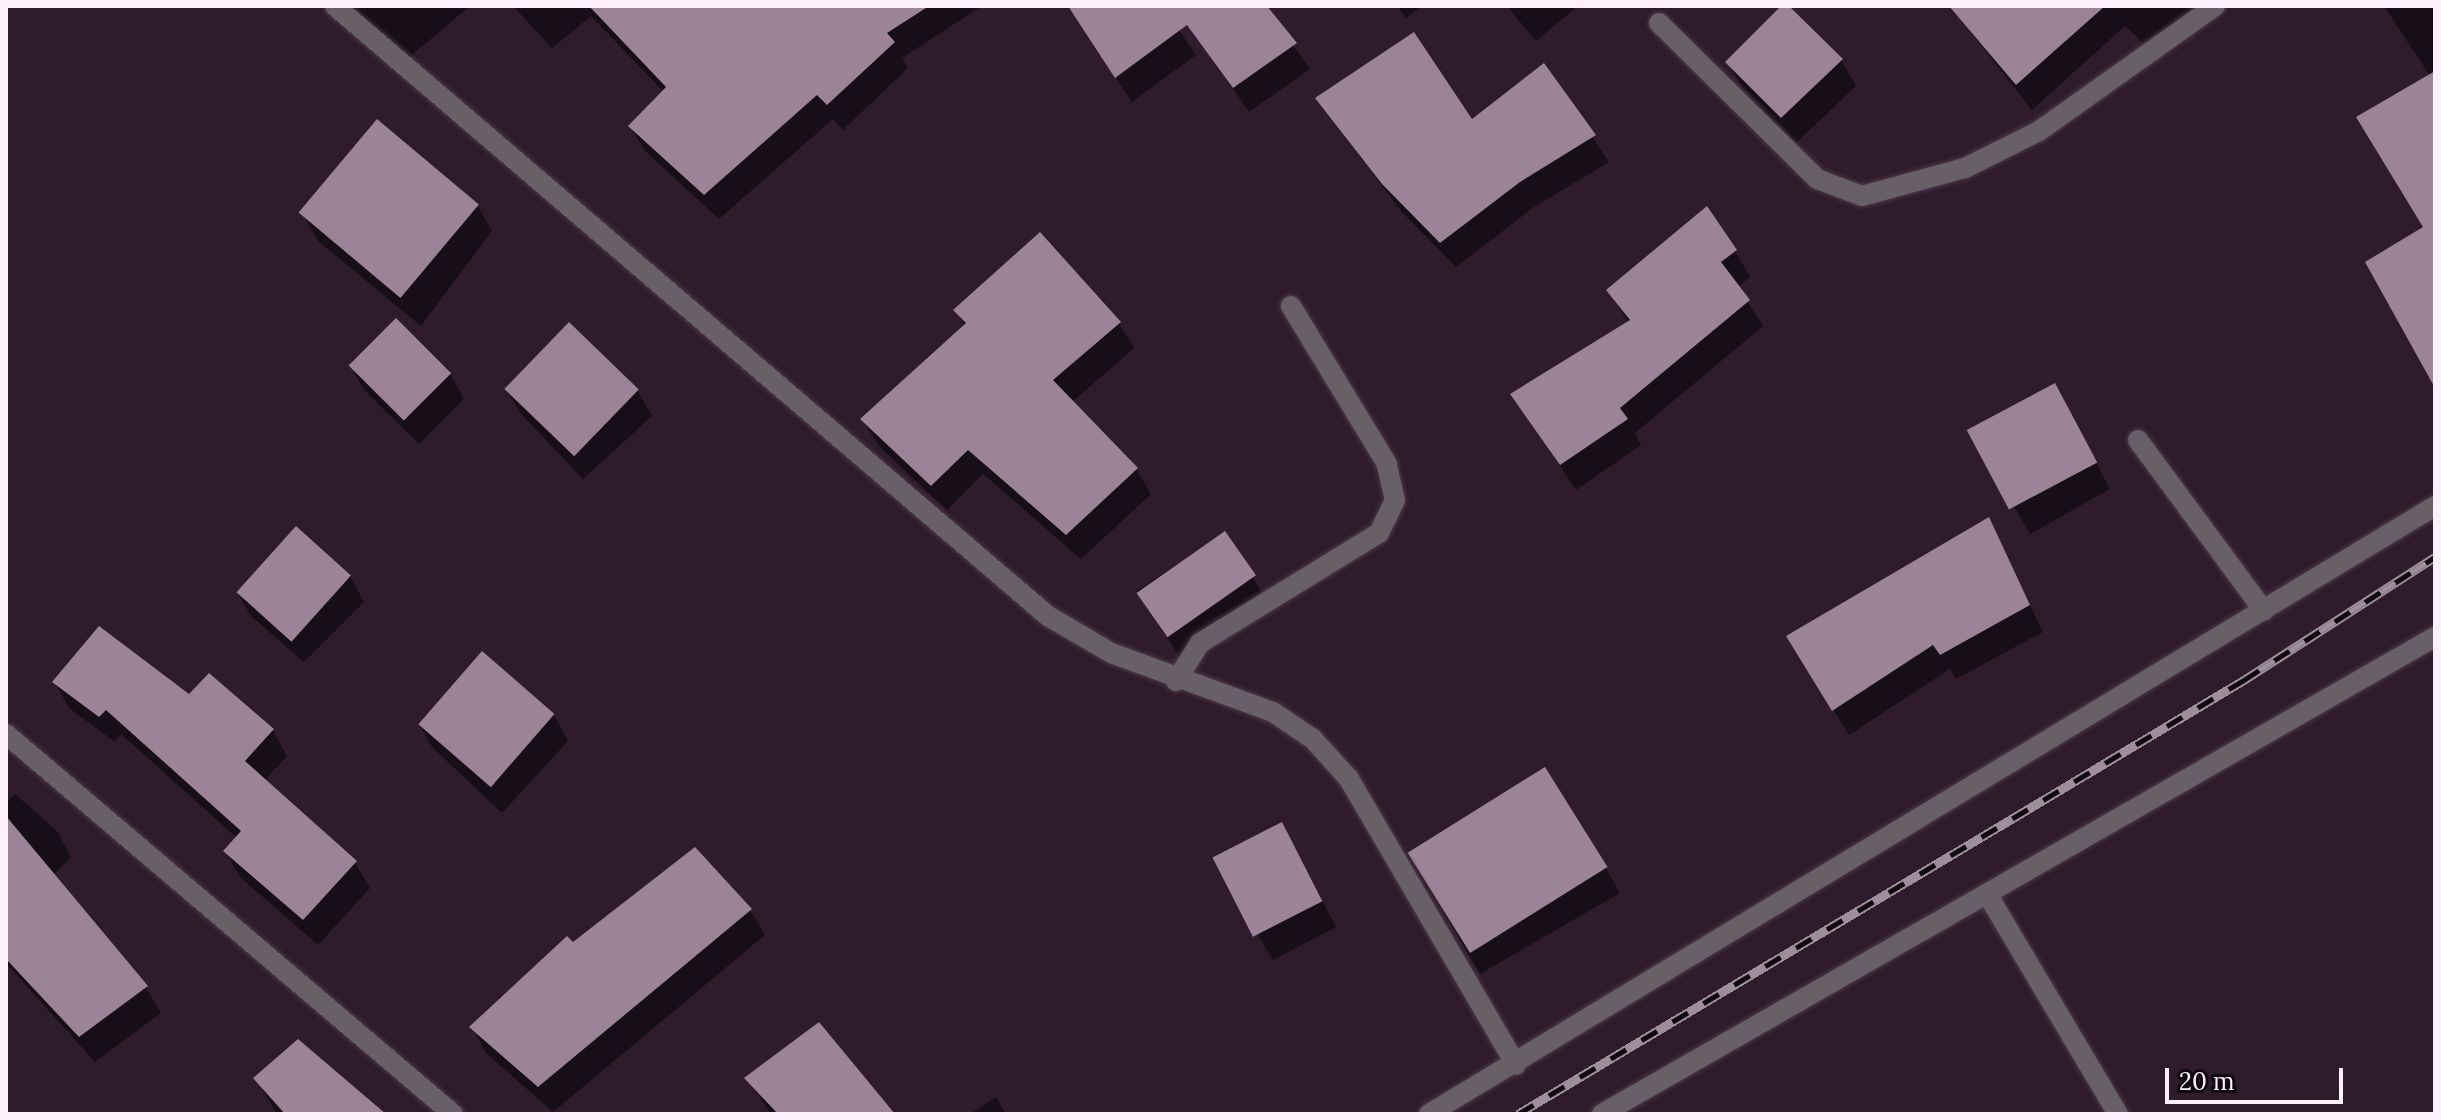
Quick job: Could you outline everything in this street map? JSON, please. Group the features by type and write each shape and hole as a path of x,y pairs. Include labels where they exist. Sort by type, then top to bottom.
{"street":[{"path":"335,6 1048,616 1111,653 1176,681 1273,712 1313,739 1349,779 1516,1065"},
{"path":"1659,23 1817,179 1862,196 1965,168 2039,131 2215,6"},
{"path":"1176,681 1200,643 1379,533 1395,500 1387,464 1291,306"},
{"path":"2138,440 2264,611"},
{"path":"1429,1114 1516,1065 2435,506"},
{"path":"1602,1114 1989,897 2435,637"},
{"path":"6,734 453,1114"},
{"path":"1989,897 2118,1114"}],"building":[{"path":"589,6 929,6 887,33 895,42 827,105 817,95 704,195 628,126 666,87"},
{"path":"1068,6 1267,6 1297,43 1233,88 1187,25 1115,78"},
{"path":"1781,6 1789,6 1843,59 1781,118 1725,62"},
{"path":"1949,6 2105,6 2016,85"},
{"path":"1414,32 1472,119 1544,63 1596,135 1520,182 1440,243 1382,184 1315,98"},
{"path":"2435,71 2435,388 2365,262 2423,227 2356,117"},
{"path":"377,119 479,204 400,298 299,212"},
{"path":"1707,206 1737,250 1721,262 1750,300 1620,408 1628,419 1560,465 1510,394 1630,320 1606,290"},
{"path":"1040,232 1121,322 1053,380 1138,468 1066,535 968,450 931,486 860,419 966,323 953,310"},
{"path":"396,318 451,373 404,421 349,365"},
{"path":"569,322 639,389 574,456 504,389"},
{"path":"2055,383 2097,462 2009,509 1967,430"},
{"path":"1989,517 2030,605 1940,655 1933,645 1832,711 1786,636"},
{"path":"296,526 351,576 291,642 236,592"},
{"path":"1225,531 1256,575 1168,637 1137,593"},
{"path":"99,626 189,694 209,673 274,729 245,761 357,861 303,920 223,851 241,831 106,710 99,717 52,682"},
{"path":"482,651 554,714 491,787 418,724"},
{"path":"1545,767 1608,867 1470,953 1408,853"},
{"path":"6,816 148,986 79,1037 6,959"},
{"path":"1282,822 1322,901 1253,937 1213,857"},
{"path":"695,847 752,909 538,1087 469,1027 567,936 573,942"},
{"path":"819,1022 895,1114 778,1114 744,1078"},
{"path":"298,1039 386,1114 285,1114 253,1078"}],"railway":[{"path":"1518,1114 2244,680 2435,557"}]}
